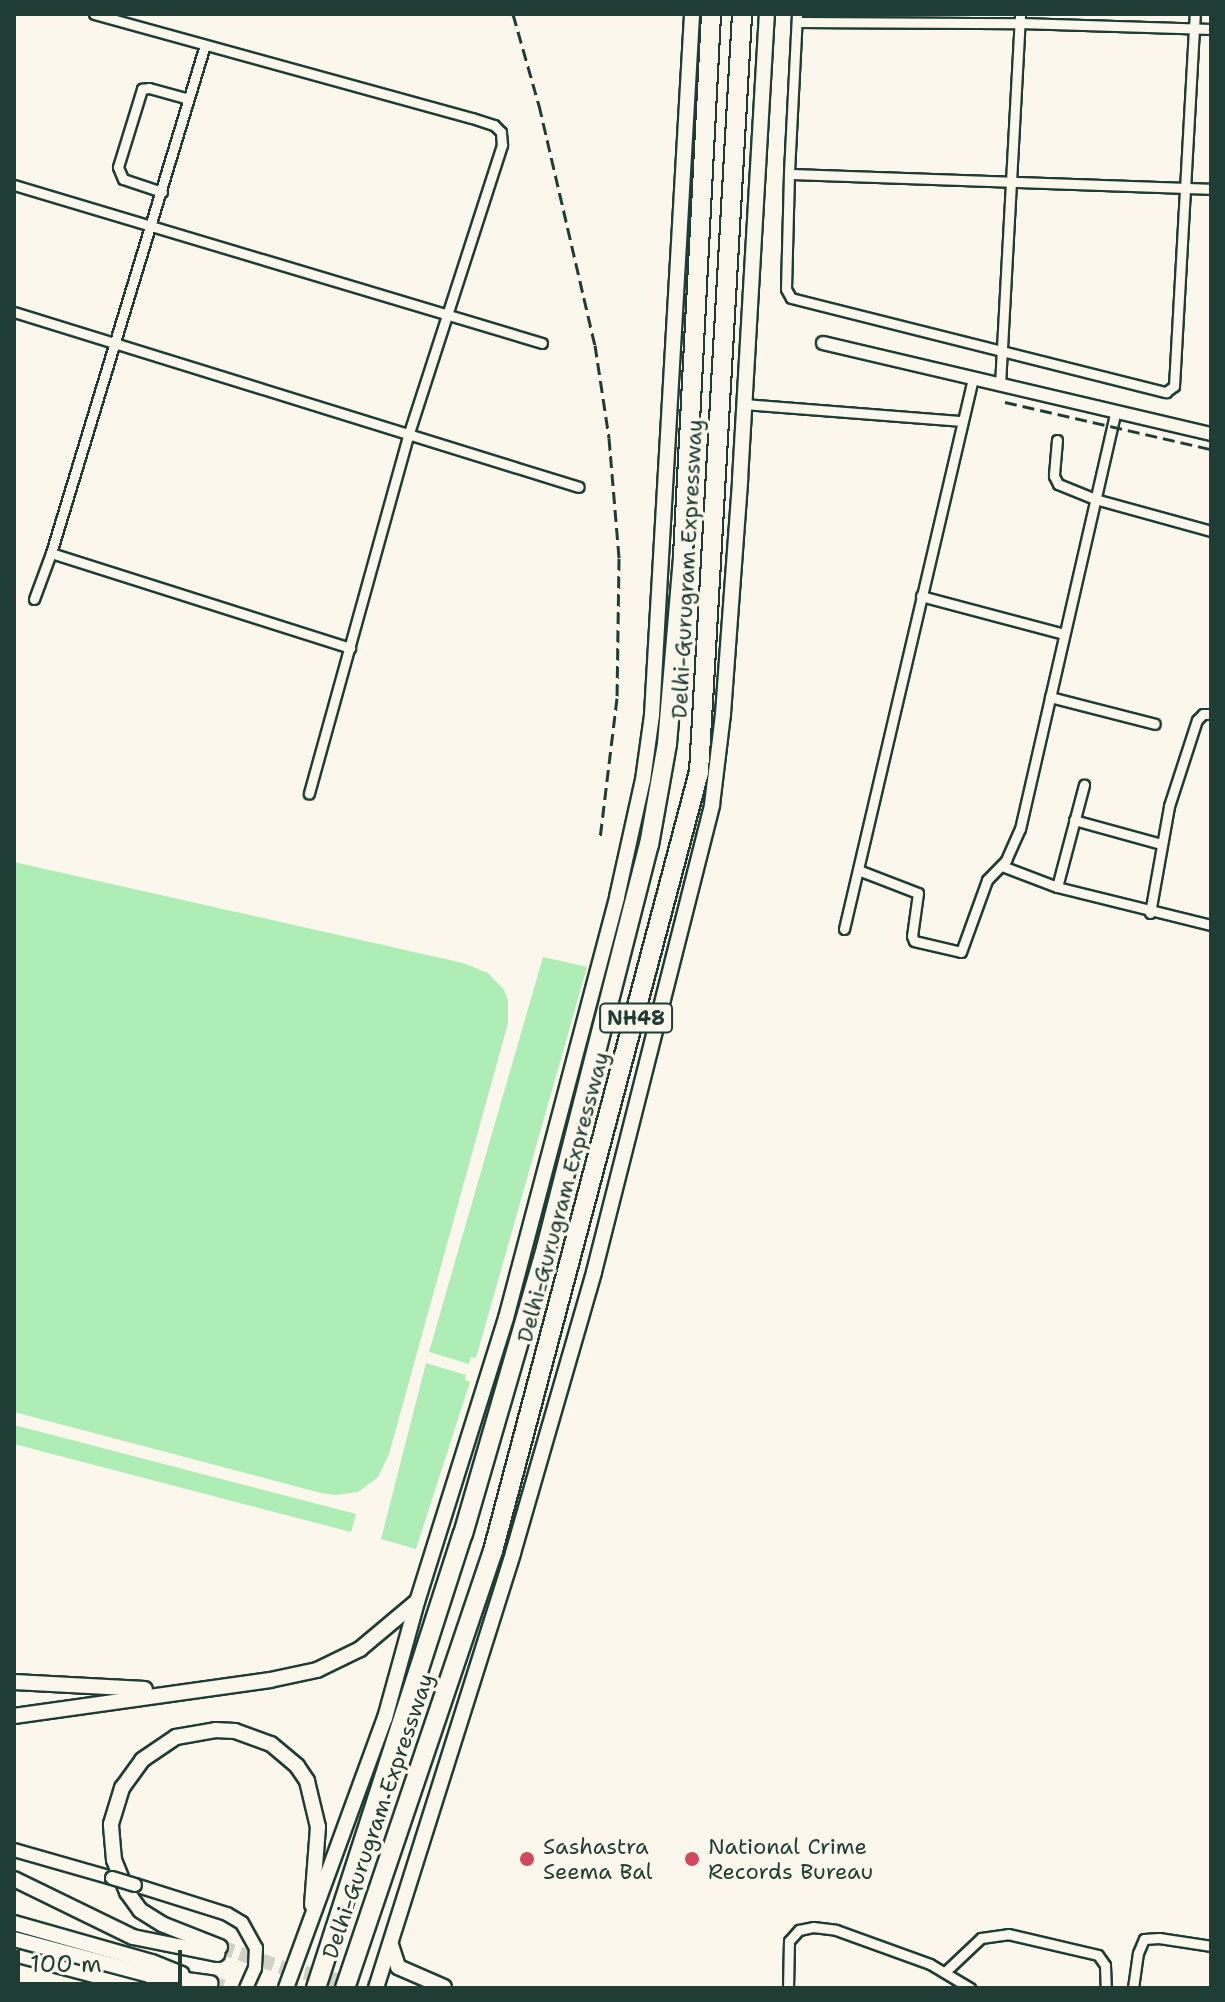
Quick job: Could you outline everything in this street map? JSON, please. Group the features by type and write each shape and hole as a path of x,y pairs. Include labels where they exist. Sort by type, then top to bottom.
{"highway":[{"name":"Delhi-Gurugram Expressway","path":"316,1988 477,1489 546,1248 649,845 667,744 683,556 711,14"},
{"name":"Delhi-Gurugram Expressway","path":"345,1988 493,1551 699,772 742,14"}],"main road":[{"path":"286,1988 385,1718 417,1602 506,1318 617,897 643,780 652,715 692,14"},
{"path":"376,1988 513,1553 590,1287 712,805 723,714 745,404 767,14"},
{"path":"14,1716 294,1676 337,1662 360,1649 417,1602"},
{"path":"14,1682 146,1689 227,1686"},
{"path":"14,1879 133,1937 218,1950 162,1924 140,1910 127,1892 112,1849 113,1811 129,1775 163,1743 195,1732 235,1731 254,1736 285,1753 307,1781 318,1827 311,1926"},
{"path":"14,1923 152,1962 203,1981 149,1975 14,1939"},
{"path":"391,1944 398,1967 446,1988"}],"street":[{"path":"94,14 498,128 502,145 408,436 309,794"},
{"path":"1195,14 1194,29 1187,189 1174,386 1170,391 791,298 786,289 797,18 1020,19 1194,29 1211,29"},
{"path":"1000,385 1020,19"},
{"path":"34,599 51,553 205,45"},
{"path":"162,192 123,179 118,167 142,89 149,88 189,99"},
{"path":"789,174 1211,189"},
{"path":"14,185 542,343"},
{"path":"14,312 579,487"},
{"path":"823,343 1211,434"},
{"path":"844,929 973,378"},
{"path":"745,404 961,421"},
{"path":"858,870 918,893 912,939 956,954 962,950 987,880 1002,866 1020,829 1116,411"},
{"path":"1057,440 1055,482 1095,499 1211,531"},
{"path":"51,553 350,648"},
{"path":"921,596 1064,634"},
{"path":"1050,697 1155,724"},
{"path":"1150,913 1169,806 1197,720 1203,714 1211,714"},
{"path":"1057,887 1084,785"},
{"path":"1074,820 1161,844"},
{"path":"1002,866 1057,887 1150,913 1211,925"},
{"path":"14,1850 227,1914 242,1923 252,1938 257,1957 246,1988"},
{"path":"788,1988 789,1941 806,1928 836,1930 946,1971 970,1988"},
{"path":"946,1971 981,1938 1008,1934 1095,1953 1103,1961 1106,1988"},
{"path":"1133,1988 1138,1953 1144,1939 1159,1938 1211,1946"},
{"path":"14,1955 139,1988"},
{"path":"423,1988 446,1988"}],"green space":[{"path":"14,862 463,963 488,973 504,990 508,1001 508,1023 389,1454 378,1477 358,1492 321,1493 14,1412"},
{"path":"543,957 587,967 476,1358 471,1357 469,1364 429,1352"},
{"path":"426,1363 466,1375 465,1380 470,1382 416,1549 381,1539"},
{"path":"14,1425 356,1514 351,1532 14,1444"}],"tunnel":[{"path":"220,1947 284,1968 371,1988"},
{"path":"210,1983 230,1988"}],"railway":[{"path":"513,14 539,105 595,345 609,438 619,558 617,698 600,839"},
{"path":"1005,402 1211,449"}],"place":[{"name":"Sashastra Seema Bal","path":"527,1859"},
{"name":"National Crime Records Bureau","path":"692,1859"}]}
